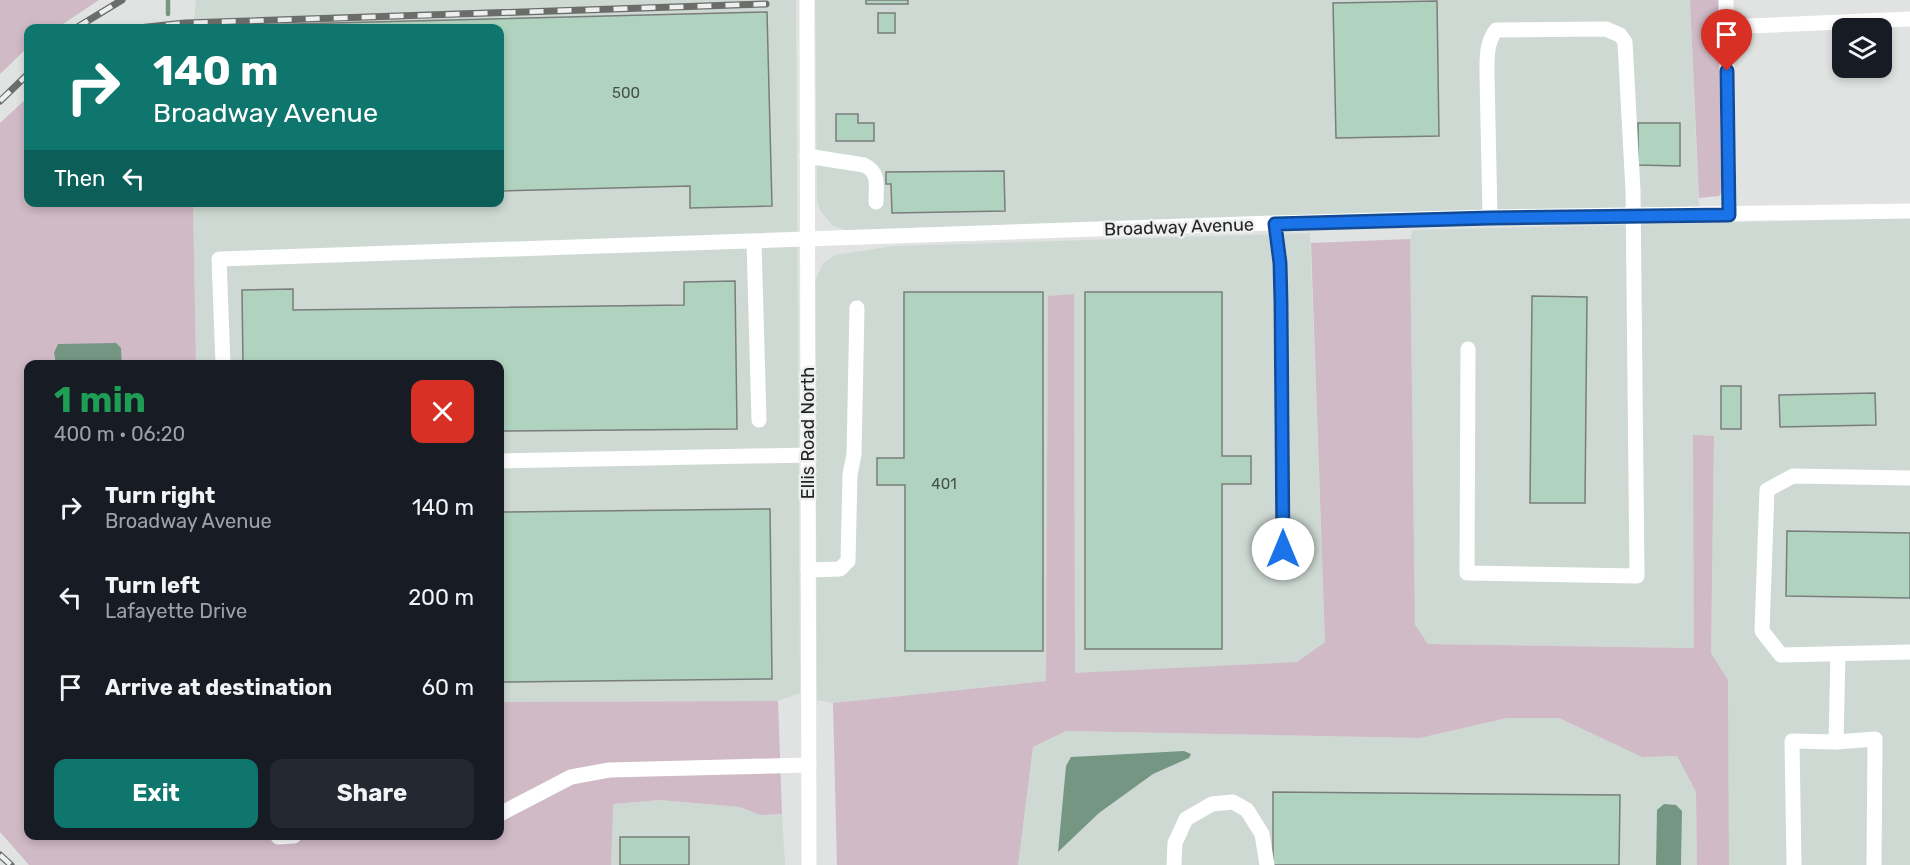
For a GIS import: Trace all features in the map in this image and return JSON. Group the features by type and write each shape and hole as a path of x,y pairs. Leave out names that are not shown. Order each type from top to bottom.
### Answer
{"street":[{"name":"Ellis Road North","path":"807,0 809,865"},
{"path":"1726,0 1729,215"},
{"path":"1726,27 1910,19"},
{"path":"1468,349 1467,573 1637,576 1632,216 1625,42 1620,35 1606,29 1496,30 1491,36 1487,53 1490,218"},
{"path":"807,156 872,168 877,178 876,202"},
{"name":"Broadway Avenue","path":"223,360 219,259 1275,224 1910,210"},
{"path":"1275,224 1280,263 1281,303 1283,549"},
{"path":"754,242 759,420"},
{"path":"808,570 840,569 848,561 850,475 854,454 856,308"},
{"path":"504,461 808,455"},
{"path":"1910,478 1794,477 1767,490 1762,631 1781,656 1910,652"},
{"path":"1836,742 1838,654"},
{"path":"1794,865 1792,741 1875,740 1874,865"},
{"path":"504,812 571,777 609,770 809,765"},
{"path":"1174,865 1175,843 1186,819 1212,804 1233,802 1248,810 1262,834 1267,865"}],"shaded area":[{"path":"0,0 99,0 63,24 24,24 24,51 0,74"},
{"path":"196,0 796,0 800,693 778,701 504,702 504,360 196,360 193,207 504,207 504,24 193,24"},
{"path":"815,0 1690,0 1699,209 1326,215 845,230 832,225 821,212 817,201"},
{"path":"1690,0 1720,0 1724,188 1719,196 1699,198"},
{"path":"24,101 24,207 193,207 196,360 122,360 121,348 54,353 55,360 24,360 24,840 504,840 504,702 778,701 782,814 760,815 740,807 660,800 613,804 611,865 29,865 0,832 0,123"},
{"path":"1910,218 1910,865 1729,865 1728,680 1711,653 1714,436 1693,436 1695,648 1428,644 1415,626 1410,239 1413,230"},
{"path":"1310,233 1325,642 1297,662 1075,674 1074,295 1048,296 1046,681 833,703 817,700 815,281 823,263 835,255 894,246"},
{"path":"1410,239 1415,625 1428,644 1694,648 1693,435 1714,436 1711,653 1728,680 1729,865 1697,865 1696,792 1677,756 1642,757 1559,718 1507,718 1420,738 1066,731 1033,747 1018,865 837,865 833,703 1046,681 1048,296 1074,294 1075,673 1297,662 1325,642 1311,243"},
{"path":"116,343 121,348 122,360 55,360 54,353 58,344"},
{"path":"1507,718 1559,718 1642,757 1677,756 1696,792 1697,865 1681,865 1682,811 1657,810 1656,865 1018,865 1033,747 1066,731 1420,738","holes":["1071,757 1189,758 1153,774 1099,813 1058,852"]},
{"path":"1184,751 1191,754 1189,758 1153,774 1099,813 1058,852 1066,766 1071,757"},
{"path":"660,800 740,807 760,815 782,814 785,865 611,865 612,804"},
{"path":"1664,804 1676,805 1682,811 1681,865 1656,865 1657,810"}],"building":[{"path":"866,0 908,0 908,4 866,4"},
{"path":"1437,1 1439,136 1336,138 1333,3"},
{"path":"767,12 772,206 690,208 690,186 504,191 504,24 296,24"},
{"path":"878,13 895,13 895,33 878,33"},
{"path":"836,114 858,114 858,123 874,123 874,141 836,141"},
{"path":"1638,123 1680,123 1680,166 1638,165"},
{"path":"1004,171 1005,211 892,213 891,184 886,184 886,172"},
{"path":"735,281 737,429 504,431 504,360 243,360 242,290 293,289 293,310 684,305 684,282"},
{"path":"904,292 1043,292 1043,651 905,651 905,485 877,485 877,458 904,458"},
{"path":"1085,292 1222,292 1222,456 1251,456 1251,484 1222,484 1222,649 1085,649"},
{"path":"1532,296 1587,297 1585,503 1530,503"},
{"path":"1721,386 1741,386 1741,429 1721,429"},
{"path":"1875,393 1876,425 1780,427 1779,395"},
{"path":"770,509 772,679 504,682 504,512"},
{"path":"1787,531 1910,533 1910,598 1786,596"},
{"path":"1273,792 1620,795 1619,865 1273,865"},
{"path":"620,837 689,837 689,865 620,865"}],"waterway":[{"path":"168,0 168,14"}],"railway":[{"path":"83,24 122,0"},
{"path":"176,24 766,4"},
{"path":"0,101 24,78"},
{"path":"0,855 11,865"}],"route":[{"path":"1283,549 1281,303 1280,263 1275,224 1729,215 1727,71"}]}
